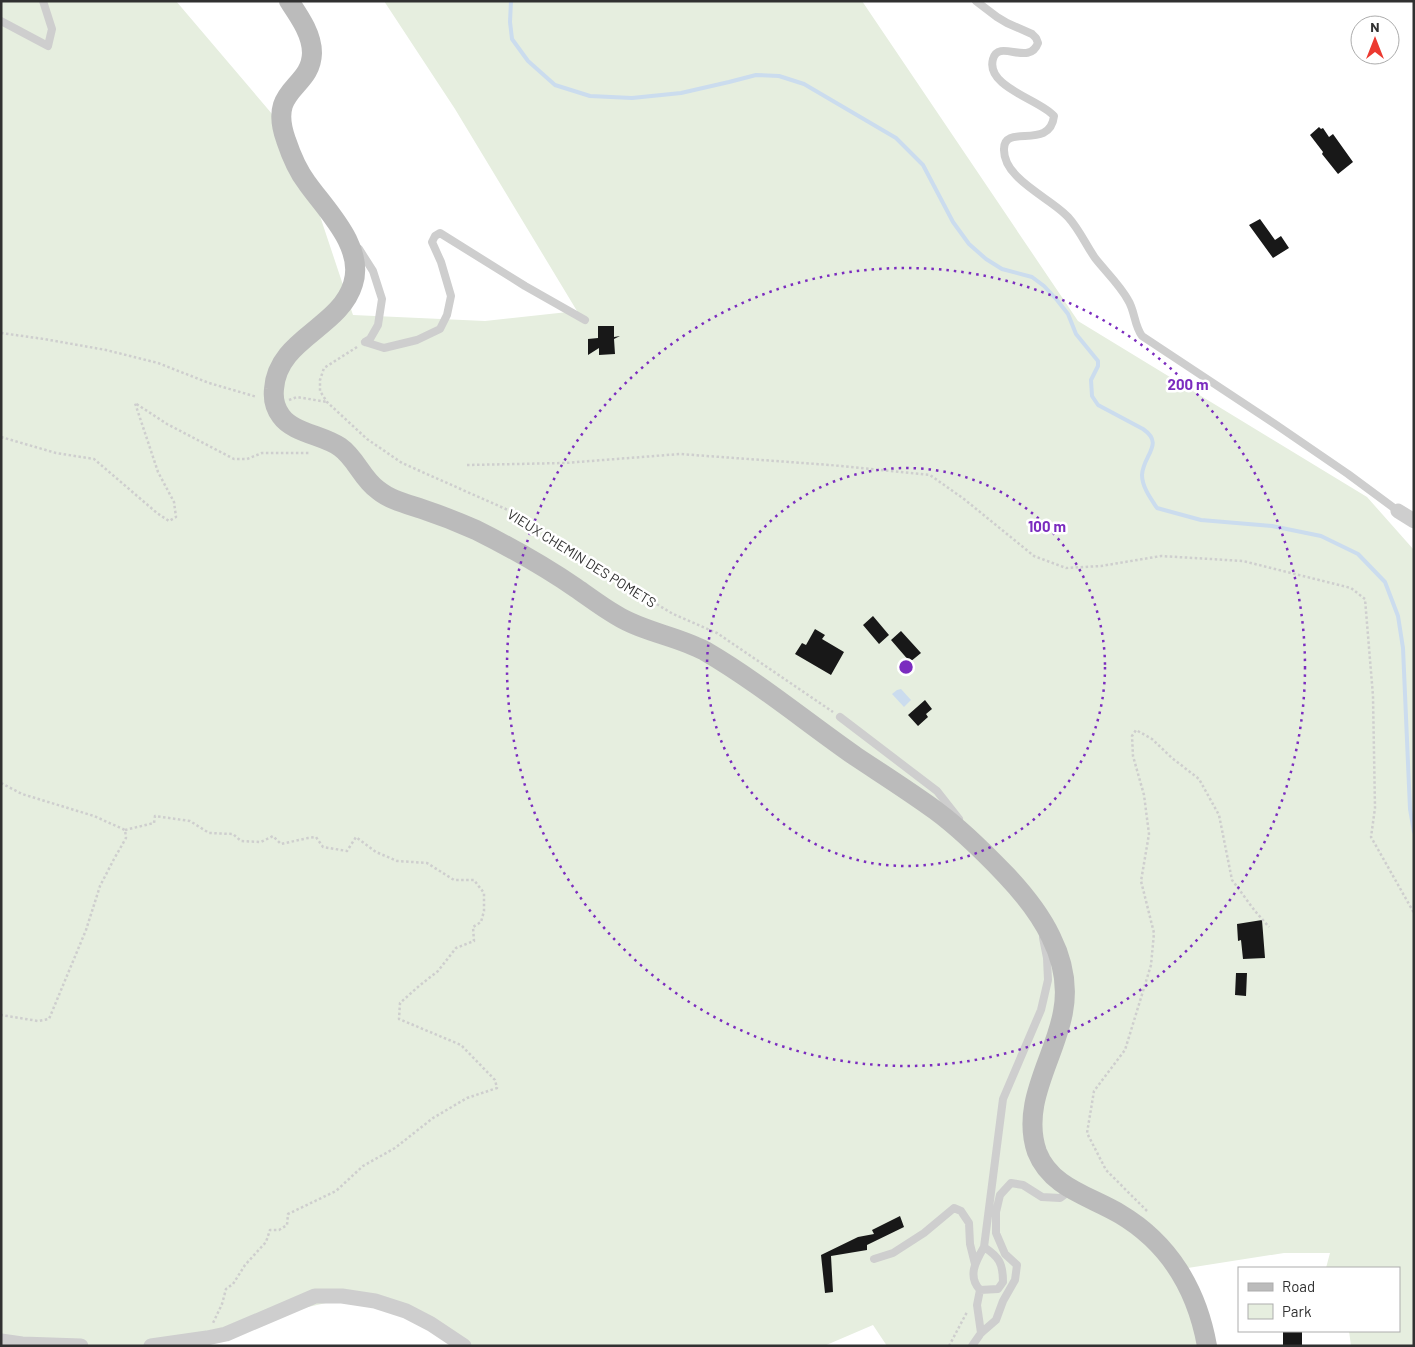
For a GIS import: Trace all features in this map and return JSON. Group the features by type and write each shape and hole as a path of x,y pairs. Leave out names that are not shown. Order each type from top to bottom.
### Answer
{"street":[{"path":"289,1 304,24 312,51 306,72 289,92 284,102 280,117 281,127 292,157 303,177 328,209 342,232 355,258 356,268 353,284 345,300 338,309 284,359 278,369 275,380 275,402 281,417 289,425 328,440 344,450 372,485 386,496 456,521 475,530 527,557 623,619 690,644 736,670 855,756 938,812 990,858 1014,884 1047,928 1061,962 1065,980 1063,1014 1034,1106 1033,1129 1037,1151 1044,1166 1054,1178 1071,1190 1120,1214 1139,1227 1167,1254 1189,1288 1200,1312 1208,1346"},
{"path":"1398,511 1414,521"},
{"path":"151,1346 226,1334 315,1296 342,1296 375,1301 406,1311 431,1324 464,1346"},
{"path":"1,1340 22,1344 81,1346"}],"lane":[{"path":"1,21 48,46 52,29 43,1"},
{"path":"976,1 997,17 1032,34 1036,38 1038,43 1036,48 1026,54 1003,50 998,52 994,56 992,63 993,71 998,78 1018,94 1050,111 1054,116 1051,128 1046,132 1038,135 1010,138 1005,143 1004,150 1008,164 1020,179 1067,216 1095,258 1129,301 1138,330 1142,336 1348,474 1398,511"},
{"path":"328,209 354,241 373,271 382,299 378,324 370,339 366,342"},
{"path":"366,342 384,348 417,340 440,328 447,316 451,296 441,262 432,242 434,236 440,233 525,286 585,320"},
{"path":"840,717 937,791 990,858"},
{"path":"975,1264 984,1247 1003,1100 1041,1010 1048,980 1047,958 1039,916"},
{"path":"972,1346 981,1333 996,1320 1015,1280 1017,1265 1005,1254 996,1233 996,1212 1000,1195 1011,1183 1023,1184 1042,1197 1060,1198 1071,1190"},
{"path":"874,1259 893,1253 924,1233 954,1208 962,1211 969,1223 970,1244 975,1264 974,1278 978,1287 977,1306 981,1333"},
{"path":"978,1287 998,1289 1004,1282 999,1260 984,1247"}],"path":[{"path":"1,333 44,338 106,350 158,363 209,383 275,402 297,396 327,402"},
{"path":"327,402 320,390 320,380 324,368 366,342"},
{"name":"VIEUX CHEMIN DES POMETS","path":"327,402 367,439 402,463 517,514 665,610 717,633 840,717"},
{"path":"1,437 56,453 94,459 169,521 176,518 174,502 158,472 135,403 167,424 234,459 247,459 262,453 311,453 304,446"},
{"path":"467,465 565,463 680,454 830,465 930,475 964,499 1034,556 1066,568 1101,566 1161,556 1243,561 1351,588 1365,598 1373,696 1375,808 1371,837 1414,913"},
{"path":"1148,1212 1106,1170 1087,1133 1094,1091 1125,1050 1150,965 1154,941 1154,933 1141,881 1149,834 1144,795 1133,756 1132,736 1136,730 1152,739 1199,780 1219,815 1232,880 1269,927"},
{"path":"1,783 22,794 94,816 125,830 154,823 155,816 190,821 209,834 232,834 241,841 261,842 273,836 281,844 316,837 323,848 347,850 356,837 376,852 397,861 427,863 454,880 474,880 484,893 484,911 481,922 473,927 474,941 456,948 438,971 400,1003 399,1019 461,1045 495,1080 497,1088 467,1098 433,1118 396,1148 363,1166 336,1191 288,1214 287,1225 279,1230 270,1230 266,1242 226,1290 207,1338"},
{"path":"1,1015 38,1021 49,1019 86,930 100,886 126,838 125,830"},
{"path":"949,1346 978,1287"}],"green space":[{"path":"1,1 176,1 295,141 353,315 485,321 577,311 455,109 384,1 862,1 1078,321 1367,497 1414,550 1414,1346 1351,1346 1349,1332 1400,1332 1400,1267 1326,1267 1330,1253 1284,1253 1175,1270 1203,1346 887,1346 873,1325 824,1346 452,1346 403,1312 335,1301 299,1309 184,1346 30,1346 1,1342"}],"water":[{"path":"901,689 911,700 904,707 892,694"}],"building":[{"path":"1319,127 1323,128 1329,137 1333,134 1353,162 1338,174 1310,135"},
{"path":"1260,219 1275,240 1281,236 1289,248 1273,258 1249,225"},
{"path":"598,326 614,326 614,337 620,336 614,339 615,354 599,355 599,348 588,355 588,339 598,338"},
{"path":"873,616 889,635 879,644 863,625"},
{"path":"815,629 825,635 822,639 844,652 831,675 795,654 802,643 806,645"},
{"path":"901,631 921,653 910,662 891,640"},
{"path":"925,700 932,709 926,714 928,717 918,726 908,715"},
{"path":"1262,920 1265,958 1243,959 1241,940 1238,941 1237,924"},
{"path":"1236,973 1247,973 1246,996 1235,995"},
{"path":"900,1216 904,1227 867,1245 867,1250 831,1256 833,1292 825,1293 821,1255 858,1237 874,1234 872,1230"},
{"path":"1283,1332 1302,1332 1302,1346 1283,1346"}],"waterway":[{"path":"511,1 510,22 512,39 528,61 555,85 590,96 632,98 681,93 756,75 779,76 804,84 896,138 923,165 953,222 969,244 986,259 1002,269 1032,277 1044,286 1068,314 1076,334 1098,361 1098,366 1091,380 1092,396 1098,405 1143,429 1152,440 1153,445 1143,468 1142,479 1157,508 1201,520 1272,526 1321,536 1358,554 1385,582 1398,616 1403,648 1410,809 1414,832"}]}
